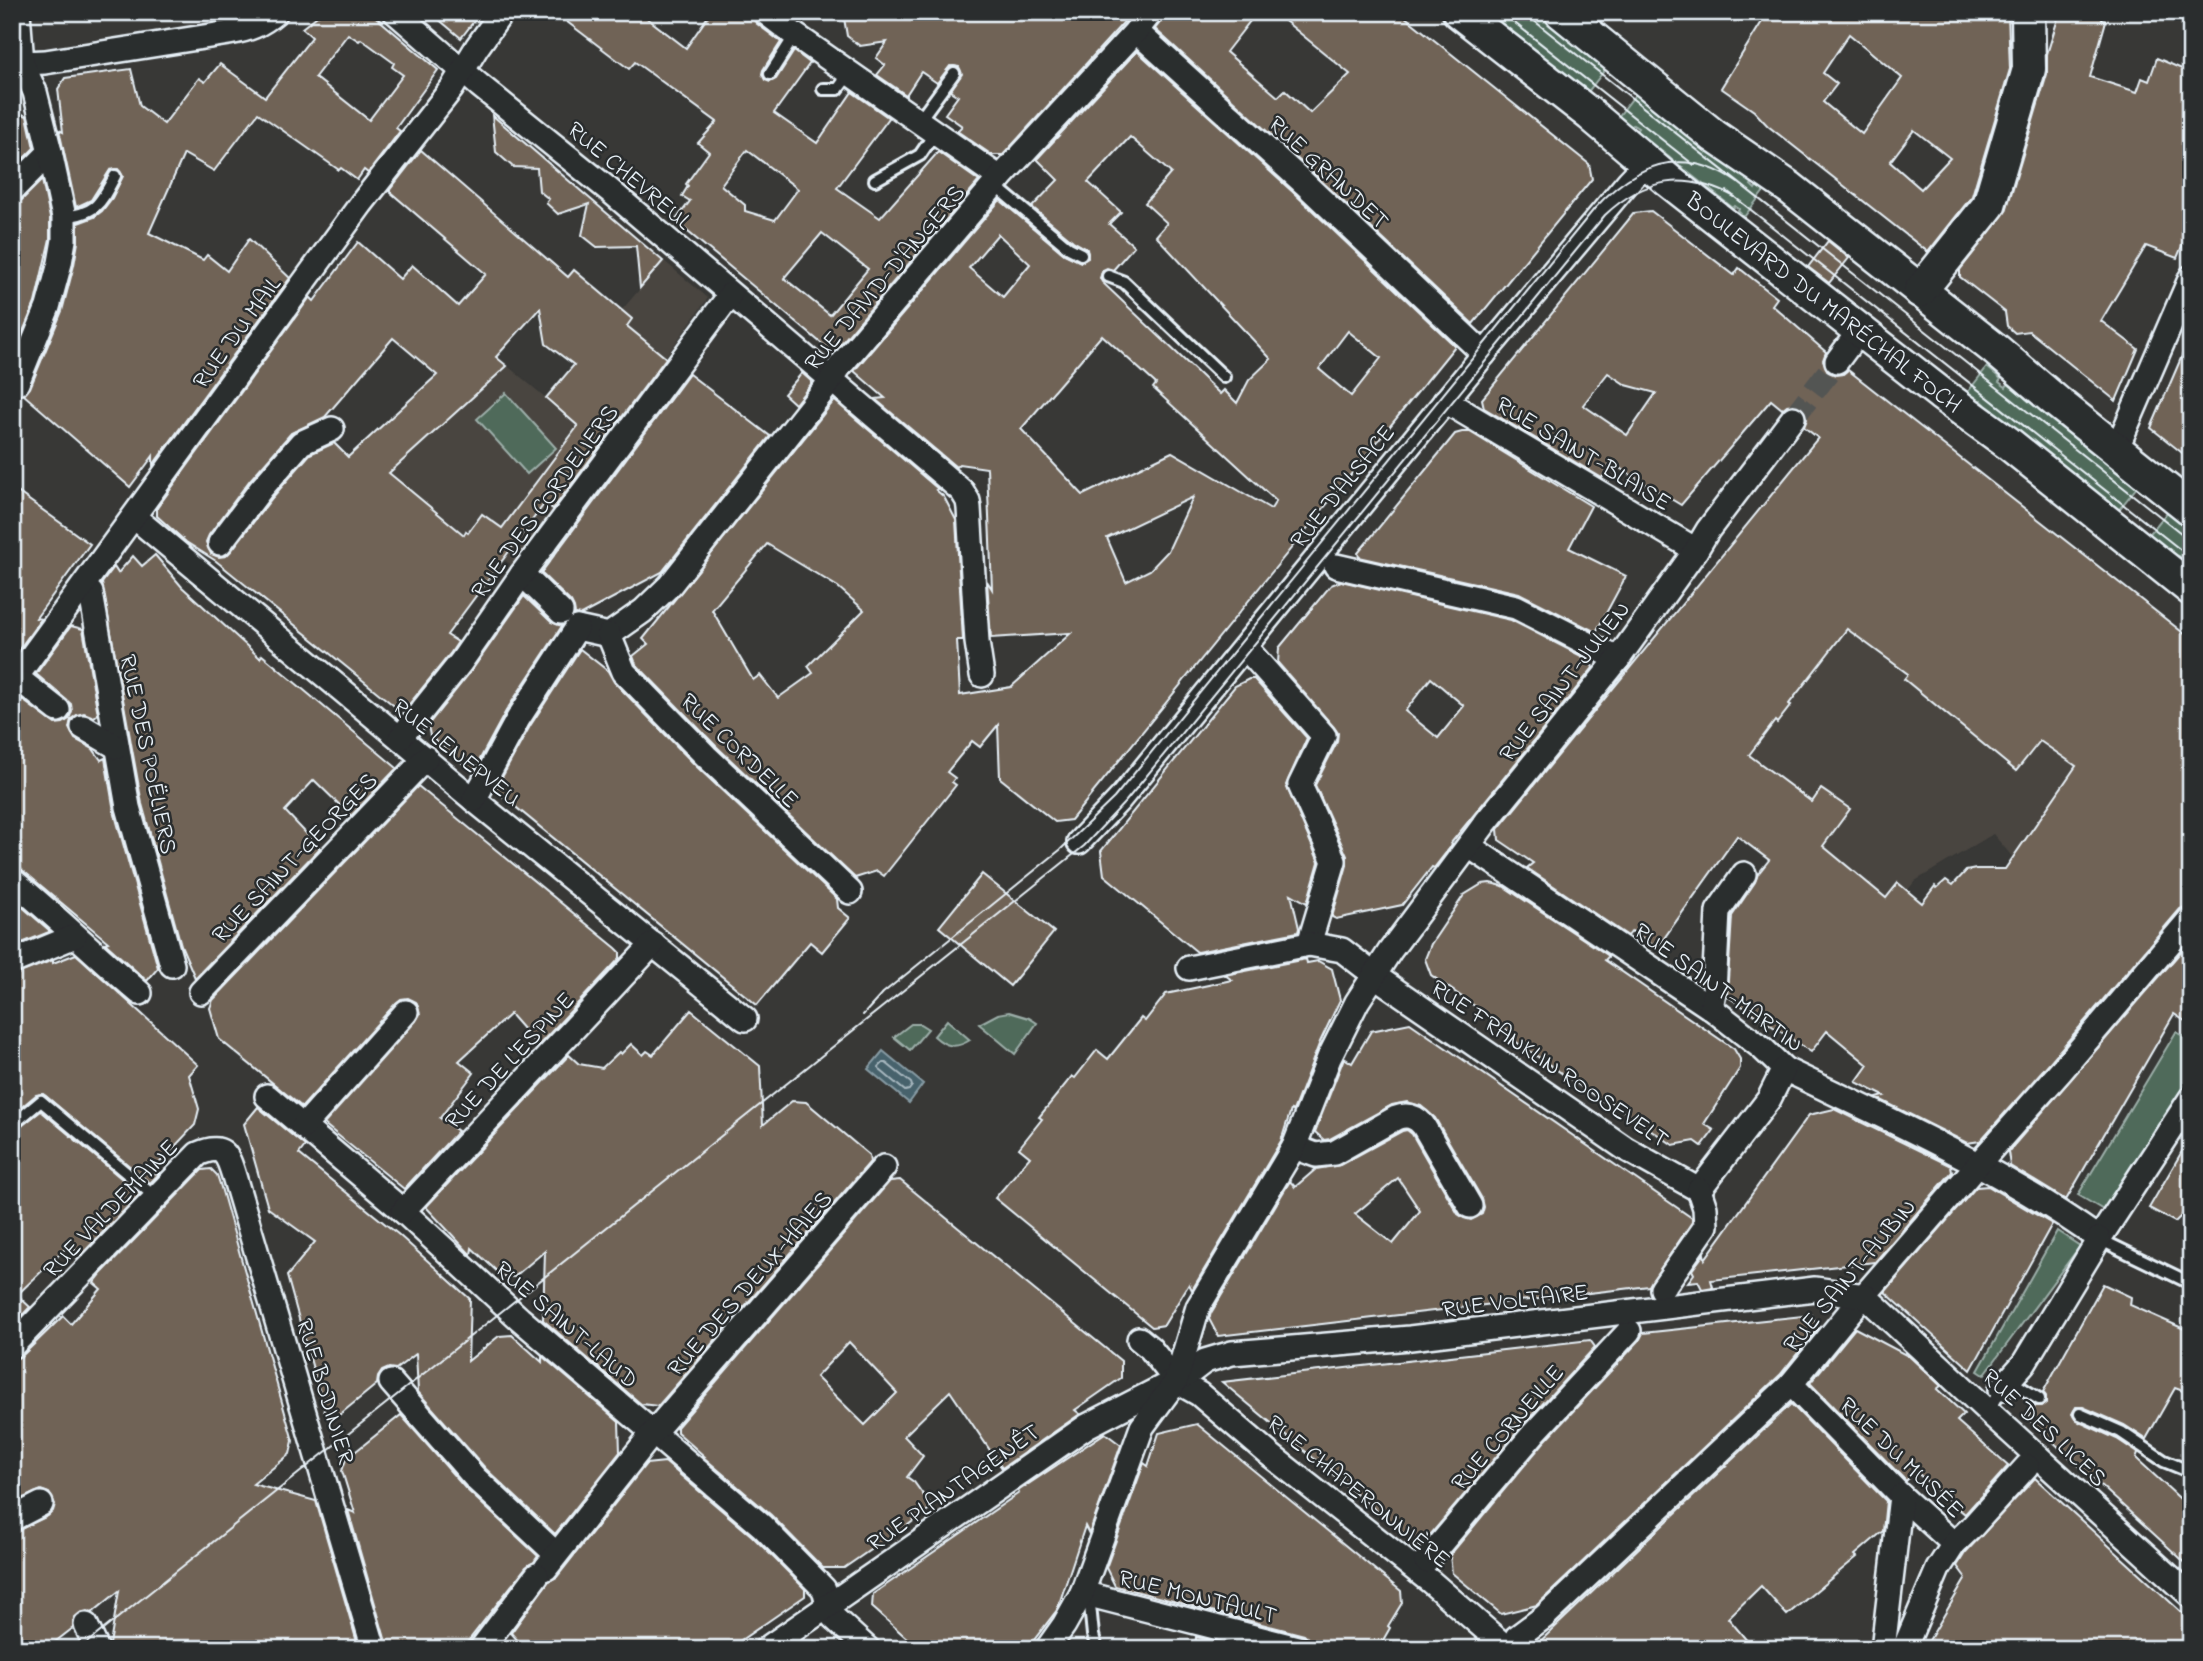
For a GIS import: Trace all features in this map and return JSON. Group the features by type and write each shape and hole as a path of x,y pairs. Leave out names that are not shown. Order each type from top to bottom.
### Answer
{"main road":[{"name":"BOULEVARD DU MARÉCHAL FOCH","path":"1459,12 1591,115 1646,163 1941,394 2008,443 2191,589"},
{"path":"1561,12 1714,135 1782,182 1920,290 2191,509"},
{"path":"1920,290 1989,205 2029,69 2028,12"}],"street":[{"path":"17,383 48,307 64,240 64,217 35,92 17,67 18,12"},
{"path":"17,67 250,29 276,12"},
{"name":"RUE CHEVREUL","path":"395,12 609,190 956,486 966,498 969,508 977,642 982,675"},
{"name":"RUE DU MAIL","path":"18,684 361,204 452,88 502,12"},
{"path":"765,12 927,127 997,182"},
{"name":"RUE DAVID-D'ANGERS","path":"610,635 643,611 670,585 849,355 997,182 1151,12"},
{"name":"RUE GRANDET","path":"1136,31 1484,354"},
{"path":"12,190 50,152"},
{"name":"RUE D'ALSACE","path":"1079,842 1120,799 1445,401 1646,163"},
{"path":"2116,450 2191,277"},
{"name":"RUE DES CORDELIERS","path":"400,738 461,662 522,574 730,295"},
{"path":"1838,361 1860,330"},
{"name":"RUE SAINT-BLAISE","path":"1445,401 1696,550"},
{"name":"RUE SAINT-JULIEN","path":"1176,1381 1200,1303 1294,1147 1329,1058 1369,972 1390,951 1486,822 1618,659 1708,530 1793,418"},
{"path":"210,557 261,489 302,443 332,429"},
{"name":"RUE LENEPVEU","path":"139,521 210,557 400,738 745,1018"},
{"path":"1336,566 1516,607 1618,659"},
{"path":"522,574 570,622 610,635"},
{"name":"RUE DES POËLIERS","path":"91,593 128,807 172,965"},
{"path":"474,800 570,622"},
{"name":"RUE CORDELLE","path":"610,635 624,672 706,756 850,892"},
{"path":"1189,968 1309,944 1334,861 1300,785 1324,736 1245,647"},
{"path":"18,684 58,710"},
{"path":"83,727 117,747"},
{"name":"RUE SAINT-GEORGES","path":"201,992 426,758"},
{"name":"RUE SAINT-MARTIN","path":"1469,846 1711,1008 1784,1069 1979,1163 2060,1211 2099,1238"},
{"path":"1711,1008 1718,911 1744,874"},
{"path":"12,880 140,993"},
{"name":"RUE SAINT-AUBIN","path":"1511,1644 1544,1617 1791,1384 2191,918"},
{"path":"12,962 75,936"},
{"name":"RUE DE L'ESPINE","path":"403,1211 653,944"},
{"name":"RUE FRANKLIN ROOSEVELT","path":"1309,944 1342,950 1369,972 1626,1149 1699,1190"},
{"path":"303,1127 406,1012"},
{"path":"1662,1289 1706,1226 1699,1190 1769,1099 1784,1069"},
{"name":"RUE SAINT-LAUD","path":"267,1097 403,1211 520,1319 762,1526 824,1589 833,1617 868,1649"},
{"path":"2001,1389 2024,1363 2099,1238 2191,1098"},
{"path":"1294,1147 1316,1154 1334,1153 1396,1118 1410,1116 1423,1125 1470,1206"},
{"name":"RUE VALDEMAINE","path":"12,1346 198,1154 209,1149 222,1151"},
{"name":"RUE BODINIER","path":"222,1151 234,1176 374,1649"},
{"name":"RUE DES DEUX-HAIES","path":"481,1649 652,1434 884,1167"},
{"name":"RUE VOLTAIRE","path":"1176,1381 1205,1362 1232,1353 1410,1338 1815,1289 1866,1296"},
{"name":"RUE DES LICES","path":"1866,1296 2191,1596"},
{"name":"RUE CORNEILLE","path":"1426,1561 1534,1433 1629,1331"},
{"name":"RUE CHAPERONNIÈRE","path":"1139,1339 1150,1348 1176,1381 1199,1394 1269,1454 1511,1644"},
{"path":"1047,1649 1085,1594 1142,1427 1176,1381"},
{"name":"RUE PLANTAGENÊT","path":"766,1649 1087,1426 1176,1381"},
{"path":"391,1382 477,1479 546,1565"},
{"name":"RUE DU MUSÉE","path":"1791,1384 1901,1496 1954,1544 1938,1569 1904,1649"},
{"path":"1954,1544 2027,1466"},
{"path":"1883,1649 1901,1496"},
{"path":"12,1519 41,1504"},
{"name":"RUE MONTAULT","path":"1085,1594 1301,1649"},
{"path":"86,1625 97,1649"}],"lane":[{"path":"770,74 795,35"},
{"path":"823,89 838,89 850,73"},
{"path":"875,180 920,155 927,127 954,74"},
{"path":"64,217 92,211 115,176"},
{"path":"997,182 1069,248 1081,254"},
{"path":"1108,276 1124,282 1224,377"},
{"path":"12,1125 41,1101 155,1197"},
{"path":"2099,1238 2190,1283"},
{"path":"1988,1411 2005,1385 2013,1384 2039,1399"},
{"path":"2080,1414 2121,1432 2164,1461 2191,1472"},
{"path":"1085,1594 1097,1649"}],"shaded area":[{"path":"664,261 708,298 608,436 597,428 585,444 596,453 513,566 467,532 463,535 354,452 470,345 487,349 546,398"},
{"path":"2036,516 2048,526 1958,625 2113,748 2016,861 1993,834 1915,881 1864,944 1787,953 1730,911 1769,860 1737,836 1725,853 1736,676 2013,542"}],"green space":[{"path":"1485,12 1538,12 1607,67 1587,93"},
{"path":"1638,91 1663,111 1661,114 1665,118 1668,115 1753,182 1751,185 1755,189 1757,186 1764,191 1744,217 1739,209 1735,206 1733,208 1636,131 1638,128 1633,125 1631,127 1618,117"},
{"path":"1987,367 2001,379 1999,382 2006,387 2008,384 2137,487 2117,512 1984,406 1981,400 1978,402 1967,393"},
{"path":"506,393 556,448 527,474 477,419"},
{"path":"2168,511 2191,529 2191,571 2181,564 2184,560 2179,556 2176,559 2147,537"},
{"path":"1009,1012 1037,1023 1015,1054 979,1024 998,1014"},
{"path":"947,1020 970,1040 951,1046 934,1036"},
{"path":"911,1024 920,1024 928,1029 910,1050 894,1037"},
{"path":"2176,1032 2191,1040 2191,1092 2105,1211 2078,1195"},
{"path":"2057,1231 2080,1246 1984,1375 1978,1371"}],"water":[{"path":"883,1051 923,1084 909,1103 868,1069"}],"building":[{"path":"370,12 438,70 396,128 400,131 368,173 364,170 357,180 258,113 214,171 184,154 149,233 203,260 207,255 227,271 249,239 290,278 153,465 153,456 130,487 24,395 30,388 62,311 74,265 78,223 102,211 123,176 118,169 110,170 91,200 76,207 59,130 63,132 58,89 65,78 131,69 140,106 164,124 199,78 205,82 220,64 265,97 312,37 302,28 321,13","holes":["348,34 359,41 361,39 394,63 392,67 403,75 369,120 315,77"]},
{"path":"430,12 481,12 461,38"},
{"path":"554,12 639,12 686,48 711,12 749,12 756,23 781,42 763,70 765,80 770,82 776,79 794,51 810,63 774,113 817,143 852,92 889,118 837,188 880,218 938,152 979,181 833,353 675,221 690,201 682,196 688,186 686,184 709,152 698,143 717,122 635,62 629,69","holes":["747,150 798,189 775,220 745,211 745,205 721,185","822,233 868,269 830,315 784,278"]},
{"path":"843,12 1133,12 1003,155 992,155 957,131 962,126 945,114 958,96 950,91 962,74 959,67 950,66 937,83 921,72 906,95 877,75 885,65 876,58 887,42 860,46 847,36"},
{"path":"1165,12 1257,12 1226,52 1278,97 1285,90 1310,113 1350,74 1274,12 1399,12 1589,164 1592,179 1473,324 1155,29"},
{"path":"1768,12 2008,12 2010,69 1972,196 1928,252 1768,126 1754,111 1721,88","holes":["1849,34 1902,78 1862,134 1823,102 1837,84 1823,73","1914,130 1950,158 1921,189 1890,162"]},
{"path":"2060,12 2104,12 2102,20 2106,21 2090,77 2137,92 2142,78 2149,81 2157,58 2191,73 2191,225 2177,258 2146,246 2101,321 2138,349 2116,401 2029,331 2015,333 2007,326 2005,312 1960,277 1960,270 2006,211 2047,74 2047,54"},
{"path":"1137,51 1295,194 1455,346 1071,820 1055,822 1000,778 998,725 980,747 972,741 947,772 955,778 952,782 956,785 884,876 877,871 855,878 716,746 636,664 633,656 648,644 643,639 835,401 938,489 936,490 944,497 956,520 963,640 957,640 960,695 1011,687 1071,633 991,638 987,581 992,589 987,468 959,464 956,467 875,399 885,398 854,371 1000,200 1064,254 1081,262 1088,258 1087,249 1073,241 1032,207 1058,180 1037,159","holes":["1130,137 1171,173 1145,203 1167,223 1156,236 1271,359 1249,380 1237,403 1224,390 1220,394 1102,282 1100,278 1103,270 1113,270 1134,246 1109,224 1121,212 1088,182","998,234 1030,264 1003,297 969,268","1348,331 1381,358 1351,396 1319,369","1102,335 1156,384 1153,388 1276,501 1271,509 1172,452 1083,495 1021,429","1193,497 1168,551 1150,570 1126,582 1107,538","767,544 838,587 864,610 808,666 813,673 778,698 760,675 753,680 712,610"]},
{"path":"12,110 27,116 34,148 12,170"},
{"path":"492,115 663,261 640,288 636,246 597,247 582,235 589,204 558,214 546,203 549,199 539,191 537,168 513,167 496,152"},
{"path":"421,150 568,277 574,270 632,319 627,326 666,358 553,509 545,503 447,635 458,642 450,654 407,707 398,709 216,561 186,542 157,516 157,508 310,297 314,301 358,242 400,279 412,265 458,306 486,274 389,191","holes":["540,308 546,344 574,365 546,398 578,426 502,528 482,514 464,535 389,473 507,366 496,357","393,338 437,375 348,457 334,443 310,454 231,551 226,556 211,554 206,542 209,535 250,480 291,433 325,417"]},
{"path":"42,180 50,218 50,239 35,303 12,358 12,204 22,200"},
{"path":"1651,211 1734,275 1739,268 1777,298 1772,305 1826,352 1823,360 1828,372 1836,375 1848,370 2191,639 2191,904 2180,909 1980,1141 1967,1143 1877,1098 1884,1096 1856,1082 1868,1065 1827,1031 1811,1052 1727,996 1732,916 1769,860 1737,836 1657,948 1632,931 1628,936 1527,868 1533,863 1499,840 1498,829 1818,438 1804,427 1807,419 1802,407 1794,404 1782,409 1771,400 1681,505 1611,463 1602,478 1484,408 1482,399 1634,213","holes":["1608,373 1626,385 1656,393 1627,435 1583,405","1847,629 1908,674 1904,679 2016,771 2040,741 2076,766 2005,869 1966,871 1953,885 1946,880 1937,888 1935,886 1922,903 1898,883 1886,898 1823,846 1850,809 1821,789 1812,802 1749,755 1775,721 1777,723"]},
{"path":"1828,241 1849,258 1829,283 1808,267"},
{"path":"2191,335 2191,460 2151,428"},
{"path":"802,373 811,384 795,404 784,394"},
{"path":"689,374 770,436 662,572 581,615 575,614 571,602 541,573"},
{"path":"1470,432 1591,506 1569,548 1626,576 1596,632 1519,593 1359,557 1358,553 1455,434"},
{"path":"12,488 90,544 36,618 41,619 12,659"},
{"path":"155,555 182,587 260,658 262,655 397,768 351,816 314,780 285,811 320,848 195,978 181,945 142,804 102,583 114,567 118,573 133,556 142,566"},
{"path":"1341,581 1511,620 1591,661 1593,668 1402,905 1336,919 1332,917 1347,865 1347,856 1315,785 1337,742 1338,733 1278,663 1279,648 1331,585","holes":["1431,678 1464,706 1438,738 1405,711"]},
{"path":"524,596 551,622 562,626 506,711 473,772 430,736 428,725 472,670"},
{"path":"71,626 83,629 98,714 94,717 84,713 77,715 71,719 69,728 75,739 93,749 101,760 105,758 114,811 158,968 147,981 105,943 108,942 21,869 12,866 12,697 17,696 55,724 69,719 71,704 36,674"},
{"path":"580,649 608,671 614,682 696,766 837,899 838,908 850,918 822,952 810,942 757,1005 495,790 530,726"},
{"path":"1254,679 1307,738 1286,785 1319,862 1307,903 1291,894 1298,932 1197,952 1104,875 1101,851 1235,686"},
{"path":"418,786 616,948 620,952 620,958 538,1046 510,1014 459,1061 474,1073 440,1118 458,1131 404,1189 324,1124 416,1021 420,1014 416,1002 408,998 396,1003 302,1107 219,1039 210,1008 213,1000"},
{"path":"982,874 1054,932 1010,986 939,927"},
{"path":"1482,884 1503,886 1609,956 1605,960 1734,1049 1740,1059 1740,1068 1704,1124 1714,1130 1702,1146 1695,1141 1673,1145 1609,1101 1602,1101 1509,1037 1509,1032 1500,1024 1431,975 1425,959 1431,944 1464,895"},
{"path":"12,898 49,930 49,932 12,947"},
{"path":"2191,940 2191,1025 2174,1014 2066,1200 2010,1166 2008,1152"},
{"path":"76,954 198,1065 189,1075 199,1109 195,1125 149,1174 160,1173 150,1183 43,1094 36,1095 12,1115 12,976"},
{"path":"1306,959 1307,963 1318,961 1332,969 1340,1000 1293,1111 1291,1110 1281,1141 1192,1290 1189,1284 1164,1325 1152,1327 995,1198 1030,1157 1019,1148 1042,1119 1039,1117 1072,1076 1075,1078 1097,1050 1108,1059 1141,1018 1145,1021 1166,994 1232,980 1225,975"},
{"path":"691,1010 760,1066 763,1125 792,1101 806,1102 869,1155 870,1162 658,1406 641,1404 543,1320 545,1251 514,1277 502,1276 472,1248 471,1255 426,1207 569,1055 579,1064 602,1068 631,1044 643,1055 647,1051 653,1055"},
{"path":"1410,1023 1692,1218 1692,1222 1649,1286 1218,1336 1209,1319 1211,1313 1290,1181 1295,1187 1316,1169 1340,1165 1407,1130 1412,1134 1458,1214 1471,1220 1482,1214 1482,1199 1435,1118 1421,1106 1407,1102 1392,1105 1330,1139 1324,1140 1315,1132 1344,1058 1352,1063 1371,1031","holes":["1398,1178 1420,1211 1393,1244 1355,1214"]},
{"path":"258,1107 305,1146 299,1154 399,1235 470,1299 468,1361 499,1336 512,1335 542,1362 542,1356 619,1422 620,1452 555,1534 486,1469 418,1392 416,1354 396,1369 382,1371 377,1384 338,1416 325,1412 287,1276 315,1242 268,1208 244,1124"},
{"path":"1834,1109 1951,1166 1952,1172 1875,1262 1711,1280 1713,1287 1702,1289 1698,1281 1688,1282 1694,1274 1692,1270 1704,1254 1705,1259 1809,1115"},
{"path":"41,1111 140,1194 81,1255 69,1245 17,1295 30,1307 12,1326 12,1133"},
{"path":"2191,1136 2191,1218 2182,1215 2175,1222 2149,1208"},
{"path":"211,1169 220,1184 293,1441 290,1454 253,1484 316,1501 359,1649 111,1649 119,1591 92,1613 80,1613 74,1618 73,1628 46,1649 12,1649 12,1533 48,1516 55,1504 49,1493 41,1490 12,1503 12,1360 22,1356 63,1316 71,1324 101,1289 94,1283 102,1273 202,1170"},
{"path":"900,1180 1121,1361 1121,1378 1075,1410 1080,1414 1002,1468 950,1391 904,1436 923,1456 907,1477 914,1482 932,1507 876,1549 876,1546 844,1568 823,1568 771,1515 677,1432 677,1427 890,1181","holes":["849,1342 897,1393 865,1425 816,1377"]},
{"path":"1988,1186 2052,1224 1971,1370 1885,1292 1976,1187"},
{"path":"2103,1284 2131,1297 2130,1305 2191,1332 2191,1394 2175,1388 2146,1439 2124,1425 2083,1407 2076,1407 2072,1414 2077,1421 2117,1439 2138,1453 2136,1458 2191,1509 2191,1568 2028,1419 2035,1406 2046,1403 2043,1392"},
{"path":"1812,1315 1818,1328 1781,1374 1537,1605 1501,1614 1452,1573 1450,1555 1544,1442 1639,1341 1643,1333"},
{"path":"1855,1328 1910,1357 1941,1386 1937,1389 1964,1414 1957,1421 2008,1466 1965,1514 1915,1471 1906,1481 1810,1383"},
{"path":"1590,1340 1595,1347 1524,1424 1420,1547 1222,1382"},
{"path":"1791,1404 1886,1501 1883,1531 1855,1555 1857,1557 1787,1615 1761,1586 1728,1618 1754,1649 1532,1649"},
{"path":"401,1415 465,1488 538,1556 526,1567 462,1649 388,1649 348,1510 355,1513 342,1471 346,1459"},
{"path":"1197,1424 1401,1591 1402,1603 1378,1649 1346,1649 1314,1640 1313,1643 1304,1635 1115,1586 1106,1568 1144,1463 1148,1466 1159,1433"},
{"path":"1105,1433 1121,1445 1089,1534 1085,1526 1057,1610 1027,1649 919,1649 872,1607 873,1594"},
{"path":"665,1462 752,1536 805,1589 805,1596 728,1649 525,1649 511,1633 549,1581 557,1577 646,1464"},
{"path":"2035,1478 2191,1621 2191,1649 1924,1649 1966,1578 1957,1566 1965,1553"},
{"path":"1196,1637 1244,1649 1195,1649"}],"tunnel":[{"path":"1793,418 1837,361"}],"tram line":[{"path":"1501,12 1694,165"},
{"path":"1523,12 2191,541"},
{"path":"863,1015 883,993 1060,850 1114,798 1595,208 1611,192 1644,170 1680,162 1718,171 1738,183"},
{"path":"79,1649 1084,846 1126,801 1605,215 1635,193 1667,182 1700,184 1735,197"},
{"path":"1727,191 2191,558"}]}
